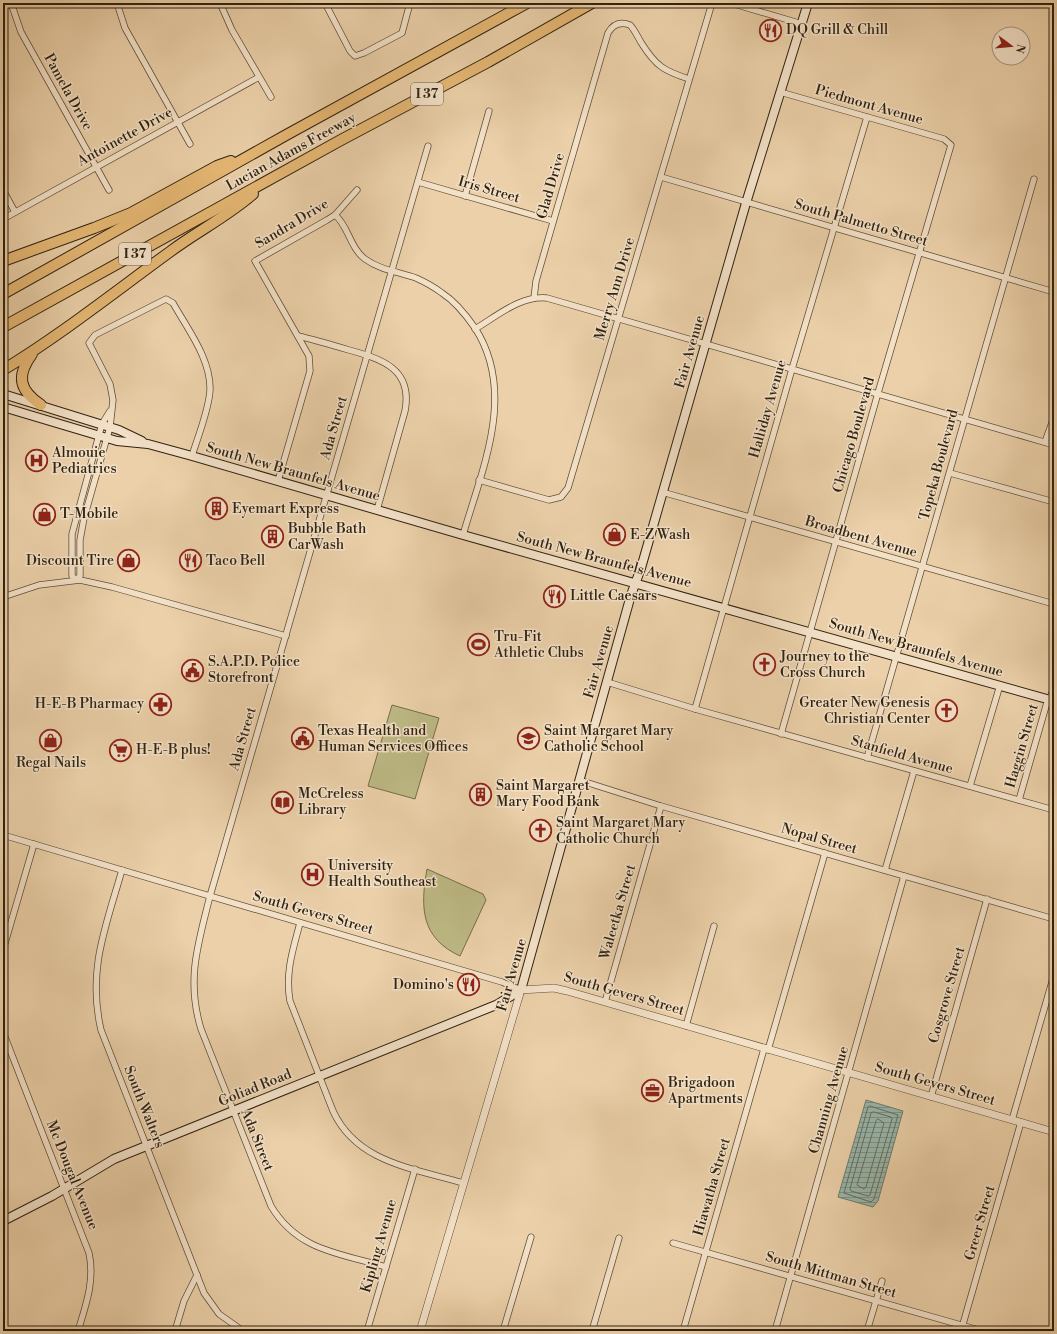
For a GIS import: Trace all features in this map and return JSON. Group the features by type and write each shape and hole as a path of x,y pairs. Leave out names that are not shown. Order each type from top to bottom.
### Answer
{"highway":[{"path":"508,13 522,3"},
{"name":"Lucian Adams Freeway","path":"3,294 527,3"},
{"name":"Lucian Adams Freeway","path":"3,326 590,5 598,3"},
{"path":"3,261 131,213 217,166 266,147"},
{"path":"3,370 35,351 173,250 240,206 267,181"},
{"path":"35,351 24,366 22,375 24,389 30,397 41,405"}],"main road":[{"name":"Fair Avenue","path":"521,990 606,682 746,202 808,3"},
{"name":"South New Braunfels Avenue","path":"3,394 102,424 148,444 462,535 724,607 1051,700"},
{"name":"South New Braunfels Avenue","path":"3,407 117,441 148,444"},
{"name":"Goliad Road","path":"3,1221 36,1205 101,1165 146,1145 496,1005 521,990"}],"street":[{"name":"Pamela Drive","path":"11,3 21,32 109,190"},
{"path":"116,3 125,28 190,144"},
{"path":"220,3 232,30 270,97"},
{"path":"325,3 350,51 355,56 364,53 402,33 410,3"},
{"name":"Merry Ann Drive","path":"479,480 549,500 555,500 565,493 568,488 712,3"},
{"path":"731,3 802,24"},
{"name":"Glad Drive","path":"534,298 536,281 553,221 611,27 619,23 628,24 633,28 649,56 658,66 669,72 689,79"},
{"name":"Antoinette Drive","path":"3,219 259,77"},
{"name":"Piedmont Avenue","path":"780,92 944,139 949,143"},
{"path":"465,196 489,111"},
{"name":"Halliday Avenue","path":"695,709 792,369 867,117"},
{"name":"Chicago Boulevard","path":"781,734 878,393 950,150 949,143"},
{"name":"Ada Street","path":"386,1267 312,1245 298,1237 286,1227 271,1206 201,1029 194,1002 194,963 210,896 428,146"},
{"name":"South Palmetto Street","path":"661,177 1054,292"},
{"name":"Topeka Boulevard","path":"867,758 1034,179"},
{"name":"Iris Street","path":"418,182 553,221"},
{"path":"3,190 15,212"},
{"name":"Sandra Drive","path":"298,336 255,261 335,215 357,190"},
{"path":"335,215 362,256 374,265 416,279 442,293 461,310 475,329 486,350 491,364 496,393 494,422 479,480 462,535"},
{"path":"475,329 516,304 534,298 548,298 618,320 878,393 1054,445"},
{"path":"76,580 72,576 72,534 103,436 110,427 110,411 113,400 110,384 89,344 95,335 166,300 170,300 173,303 204,358 209,375 210,392 192,456"},
{"path":"298,336 368,355 384,361 392,367 403,382 407,396 405,411 377,510"},
{"path":"278,481 310,371 309,356 298,336"},
{"path":"76,580 80,576 80,540 103,436 102,424 110,411"},
{"path":"1045,442 1054,417"},
{"path":"950,473 1054,502"},
{"name":"Broadbent Avenue","path":"662,492 1054,604"},
{"path":"3,597 39,585 76,580 112,587 286,636"},
{"name":"Stanfield Avenue","path":"606,682 781,734 1054,810"},
{"path":"970,786 1000,685"},
{"name":"Haggin Street","path":"1019,800 1051,700 1054,686"},
{"path":"885,870 914,771"},
{"name":"Nopal Street","path":"579,780 661,806 1054,919"},
{"name":"Waleetka Street","path":"605,1002 661,806"},
{"name":"South Gevers Street","path":"3,835 502,982 521,990 554,988 1054,1132"},
{"path":"3,950 34,844"},
{"name":"Hiawatha Street","path":"683,1331 825,853"},
{"name":"South Walters","path":"122,870 100,950 95,982 95,998 102,1035 186,1244 204,1293 213,1307 226,1320 243,1331"},
{"name":"Channing Avenue","path":"775,1331 904,876"},
{"name":"Cosgrove Street","path":"931,1097 987,899"},
{"path":"300,923 290,962 288,992 293,1010 336,1119 352,1140 374,1156 463,1183"},
{"path":"686,1026 714,926"},
{"path":"1012,1120 1054,975"},
{"name":"Fair Avenue","path":"420,1331 521,990"},
{"name":"Mc Dougal Avenue","path":"3,1032 87,1246 92,1267 90,1288 78,1331"},
{"name":"Greer Street","path":"962,1328 1021,1122"},
{"name":"Kipling Avenue","path":"367,1331 414,1169"},
{"path":"503,1331 531,1237"},
{"path":"592,1331 620,1238"},
{"name":"South Mittman Street","path":"673,1243 791,1276 962,1328 982,1331"},
{"path":"175,1331 184,1301 197,1275"},
{"path":"867,1331 882,1281"}],"shaded area":[{"path":"392,705 439,718 415,799 368,786"},
{"path":"427,869 483,894 486,900 460,956 447,949 437,940 426,920 424,897"}],"water":[{"path":"866,1100 903,1111 878,1201 873,1207 838,1197"}],"place":[{"name":"DQ Grill & Chill","path":"771,30"},
{"name":"Almouie Pediatrics","path":"37,461"},
{"name":"Eyemart Express","path":"216,509"},
{"name":"T-Mobile","path":"44,514"},
{"name":"E-Z Wash","path":"614,535"},
{"name":"Bubble Bath CarWash","path":"273,537"},
{"name":"Discount Tire","path":"129,561"},
{"name":"Taco Bell","path":"191,561"},
{"name":"Little Caesars","path":"555,596"},
{"name":"Tru-Fit Athletic Clubs","path":"479,645"},
{"name":"Journey to the Cross Church","path":"765,665"},
{"name":"S.A.P.D. Police Storefront","path":"192,670"},
{"name":"H-E-B Pharmacy","path":"160,704"},
{"name":"Greater New Genesis Christian Center","path":"946,711"},
{"name":"Texas Health and Human Services Offices","path":"303,739"},
{"name":"Saint Margaret Mary Catholic School","path":"528,739"},
{"name":"Regal Nails","path":"51,741"},
{"name":"H-E-B plus!","path":"121,750"},
{"name":"Saint Margaret Mary Food Bank","path":"480,794"},
{"name":"McCreless Library","path":"283,802"},
{"name":"Saint Margaret Mary Catholic Church","path":"540,831"},
{"name":"University Health Southeast","path":"313,874"},
{"name":"Domino's","path":"469,985"},
{"name":"Brigadoon Apartments","path":"652,1091"}]}
